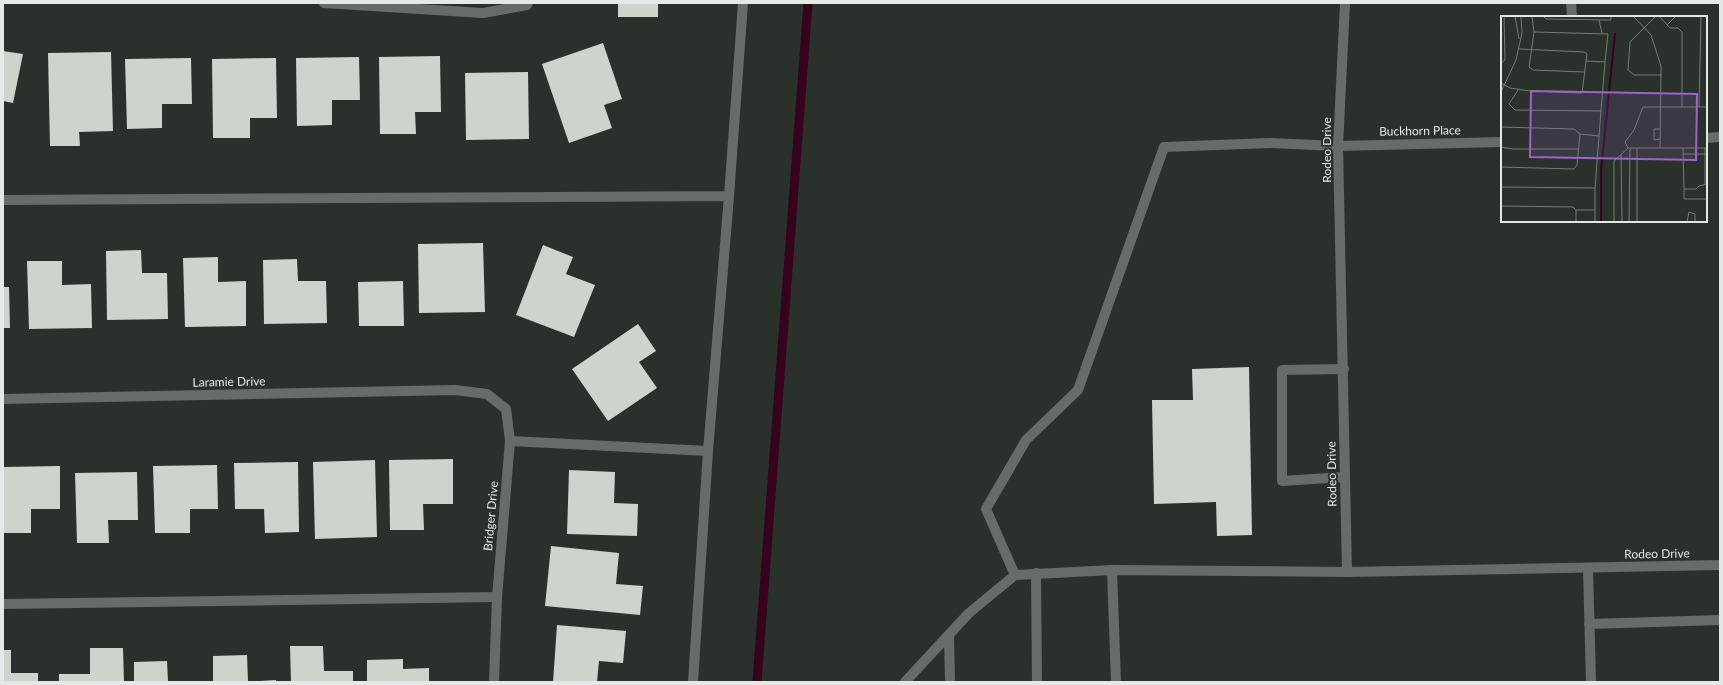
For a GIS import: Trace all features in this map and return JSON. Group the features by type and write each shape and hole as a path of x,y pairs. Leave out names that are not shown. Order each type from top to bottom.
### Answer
{"street":[{"path":"324,3 483,13 527,5 528,3"},
{"path":"693,682 708,451 743,3"},
{"name":"Rodeo Drive","path":"1345,3 1338,146 1344,368 1344,477 1347,572 1720,565"},
{"path":"1571,3 1572,16"},
{"path":"1707,138 1720,138"},
{"name":"Buckhorn Place","path":"1015,575 986,509 1026,440 1078,390 1164,147 1270,143 1338,146 1501,142"},
{"path":"3,200 729,196"},
{"path":"1344,368 1282,370 1282,481 1344,477"},
{"name":"Laramie Drive","path":"3,399 455,390"},
{"name":"Bridger Drive","path":"455,390 487,394 506,409 510,441 497,597 494,682"},
{"path":"510,441 708,451"},
{"path":"1588,568 1591,682"},
{"path":"1112,570 1116,682"},
{"path":"904,682 969,614 1015,575 1112,570 1347,572"},
{"path":"1036,573 1037,682"},
{"path":"3,604 497,597"},
{"path":"1589,624 1720,620"},
{"path":"949,635 950,682"}],"building":[{"path":"618,3 658,3 658,17 618,17"},
{"path":"603,43 622,99 604,105 612,128 569,143 542,64"},
{"path":"3,51 23,54 13,103 3,101"},
{"path":"111,52 113,131 79,132 80,146 50,146 48,53"},
{"path":"440,56 441,112 415,112 416,134 380,134 379,57"},
{"path":"359,57 360,100 332,100 332,125 297,126 296,58"},
{"path":"191,58 192,104 162,104 162,128 127,129 125,59"},
{"path":"276,58 277,118 250,118 250,138 213,138 212,59"},
{"path":"528,72 529,139 466,140 465,73"},
{"path":"483,243 485,312 419,313 418,244"},
{"path":"543,245 573,257 566,274 595,285 574,337 516,315"},
{"path":"141,250 142,273 167,273 168,319 107,320 106,251"},
{"path":"218,257 218,282 246,281 246,326 185,327 183,258"},
{"path":"297,259 298,281 326,281 327,323 264,324 263,260"},
{"path":"27,261 62,261 62,285 91,284 92,328 29,329"},
{"path":"403,281 404,326 359,326 358,282"},
{"path":"3,287 9,287 10,328 3,328"},
{"path":"638,324 656,351 639,362 657,388 608,421 572,369"},
{"path":"1249,367 1252,535 1217,536 1216,502 1154,504 1152,400 1193,400 1192,369"},
{"path":"453,459 453,504 423,504 424,530 390,530 389,460"},
{"path":"375,460 377,537 315,539 313,462"},
{"path":"298,462 299,532 265,533 264,509 235,509 234,463"},
{"path":"217,465 218,509 190,509 190,533 155,533 153,466"},
{"path":"60,466 60,509 31,509 31,533 3,533 3,467"},
{"path":"569,470 615,472 614,503 638,504 637,536 567,534"},
{"path":"137,472 138,520 108,520 109,543 77,543 75,473"},
{"path":"551,546 619,553 616,584 643,586 640,615 545,606"},
{"path":"557,625 626,631 623,663 599,661 597,682 553,682"},
{"path":"290,646 323,646 324,671 353,671 353,682 291,682"},
{"path":"90,648 123,648 124,682 59,682 59,674 90,674"},
{"path":"3,650 11,650 11,673 38,673 38,682 3,682"},
{"path":"247,655 248,682 213,682 213,656"},
{"path":"403,659 403,669 429,668 429,682 367,682 367,660"},
{"path":"167,661 168,682 134,682 134,662"},
{"path":"276,680 276,682 260,682 260,681"}],"waterway":[{"path":"757,682 808,3"}]}
